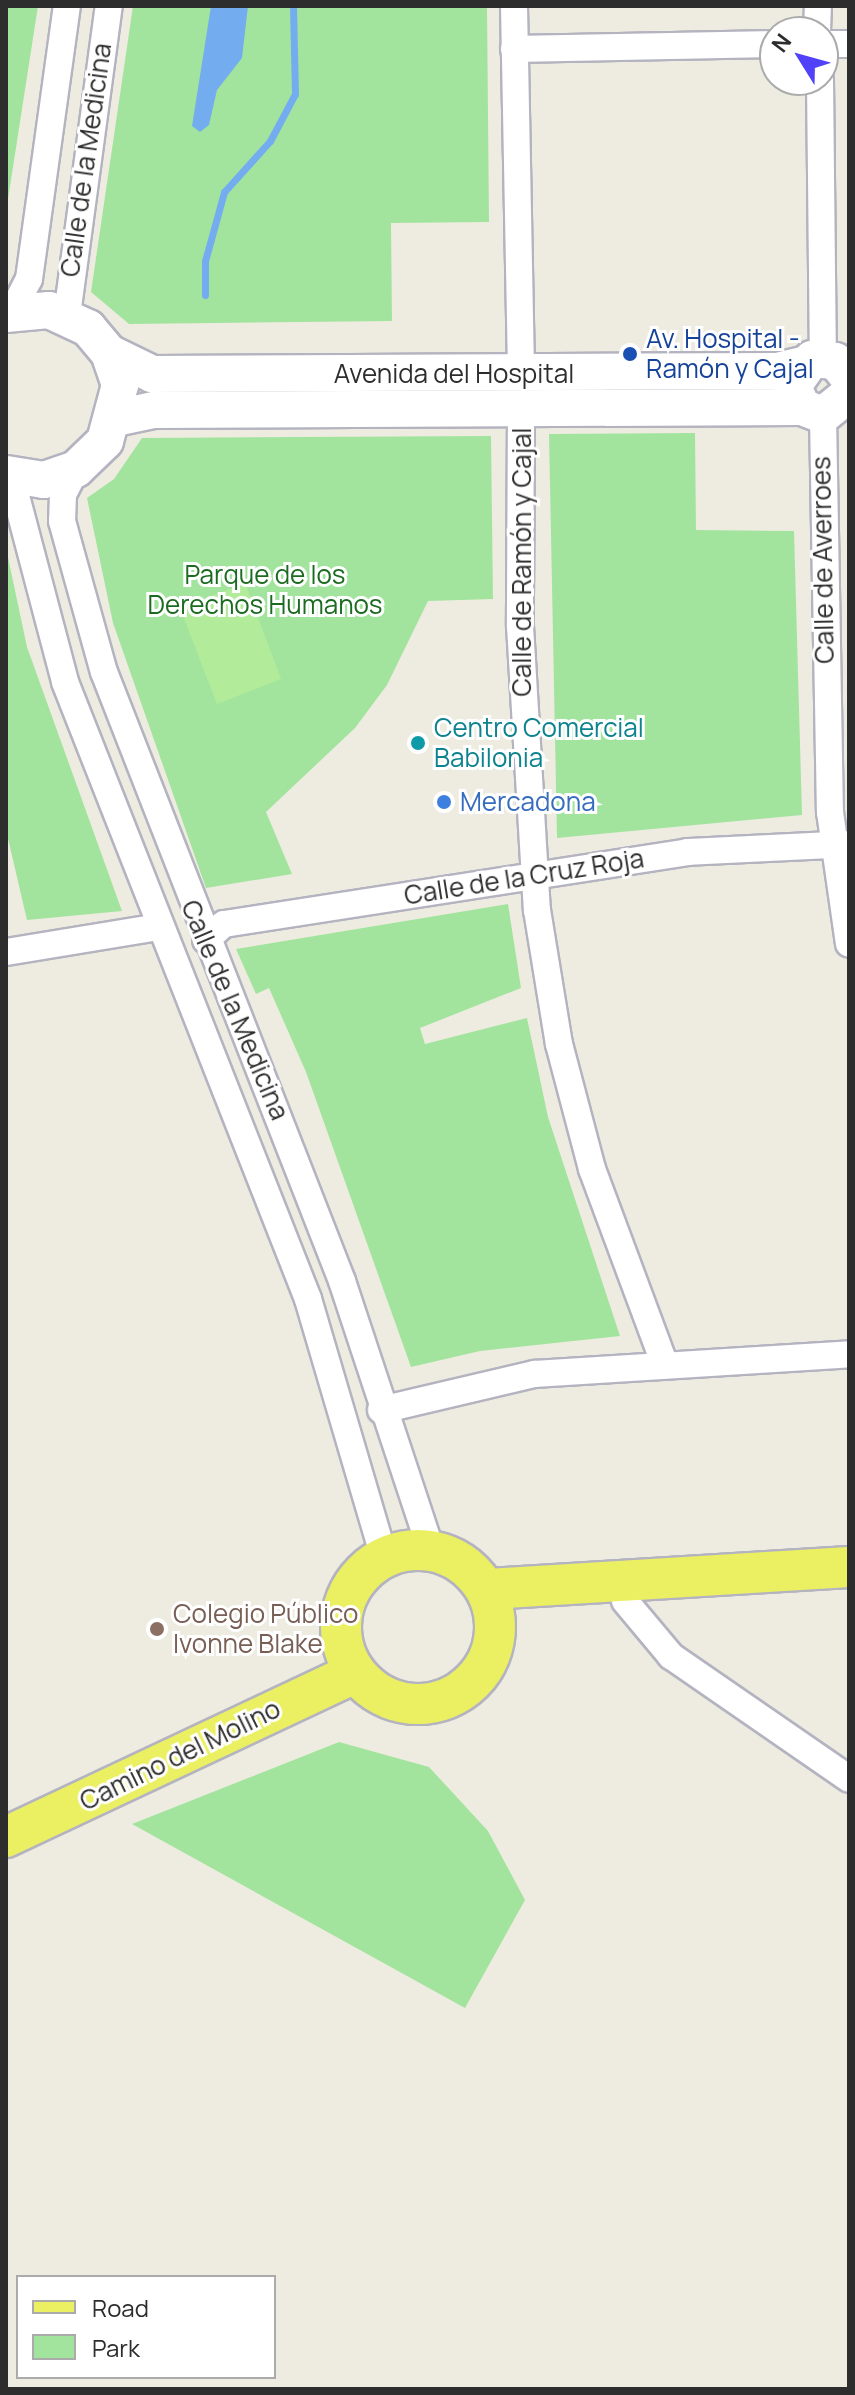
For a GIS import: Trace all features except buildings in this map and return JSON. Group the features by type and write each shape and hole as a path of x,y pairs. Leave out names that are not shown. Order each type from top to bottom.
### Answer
{"main road":[{"path":"9,313 67,315"},
{"name":"Avenida del Hospital","path":"67,315 109,353 152,374 521,374 833,386"},
{"path":"9,476 44,480 76,469 101,448 116,418 120,385 109,353"},
{"name":"Avenida del Hospital","path":"116,418 155,410 521,410 833,386"},
{"path":"431,1550 467,1566 492,1606 490,1657 472,1684 444,1701 390,1699 349,1660 347,1595 384,1557 431,1550"},
{"path":"492,1606 849,1567"},
{"path":"492,1606 533,1608 849,1587"},
{"name":"Camino del Molino","path":"6,1810 65,1788 349,1660"},
{"name":"Camino del Molino","path":"6,1837 349,1660"}],"street":[{"name":"Calle de la Medicina","path":"9,313 29,279 67,6"},
{"name":"Calle de la Medicina","path":"67,315 109,6"},
{"path":"514,6 521,374"},
{"path":"514,49 759,44"},
{"name":"Calle de Averroes","path":"821,96 833,386 841,844 849,944"},
{"name":"Calle de Ramón y Cajal","path":"521,410 518,545 532,877 559,1044 592,1169 665,1365"},
{"name":"Calle de la Medicina","path":"76,469 63,494 62,521 114,701 342,1281 381,1410 431,1550"},
{"path":"9,476 65,682 158,927 308,1299 384,1557"},
{"name":"Calle de la Cruz Roja","path":"206,940 224,924 687,852 841,844"},
{"path":"6,952 158,927"},
{"path":"381,1410 535,1374 849,1354"},
{"path":"625,1601 671,1656 849,1779"}],"green space":[{"path":"6,6 38,6 6,212"},
{"path":"133,6 487,6 489,222 391,223 392,321 129,324 91,292"},
{"path":"695,433 696,530 794,531 802,815 557,838 549,434"},
{"name":"Parque de los Derechos Humanos","path":"491,436 493,599 428,601 387,685 355,728 266,812 292,874 206,888 113,623 87,498 114,479 142,438"},
{"path":"6,548 27,647 122,911 27,920 6,830"},
{"path":"245,583 281,679 217,704 180,608"},
{"path":"508,904 521,988 420,1028 425,1044 527,1018 548,1117 620,1336 480,1351 411,1367 306,1072 269,988 256,994 236,949"},
{"path":"339,1742 429,1767 488,1831 525,1900 465,2008 132,1824"}],"water":[{"path":"211,6 248,6 242,58 217,90 209,125 200,132 192,126"}],"waterway":[{"path":"205,295 205,261 224,192 270,141 295,94 293,6"}],"place":[{"name":"Av. Hospital - Ramón y Cajal","path":"630,354"},
{"name":"Centro Comercial Babilonia","path":"418,743"},
{"name":"Mercadona","path":"444,802"},
{"name":"Colegio Público Ivonne Blake","path":"157,1629"}]}
